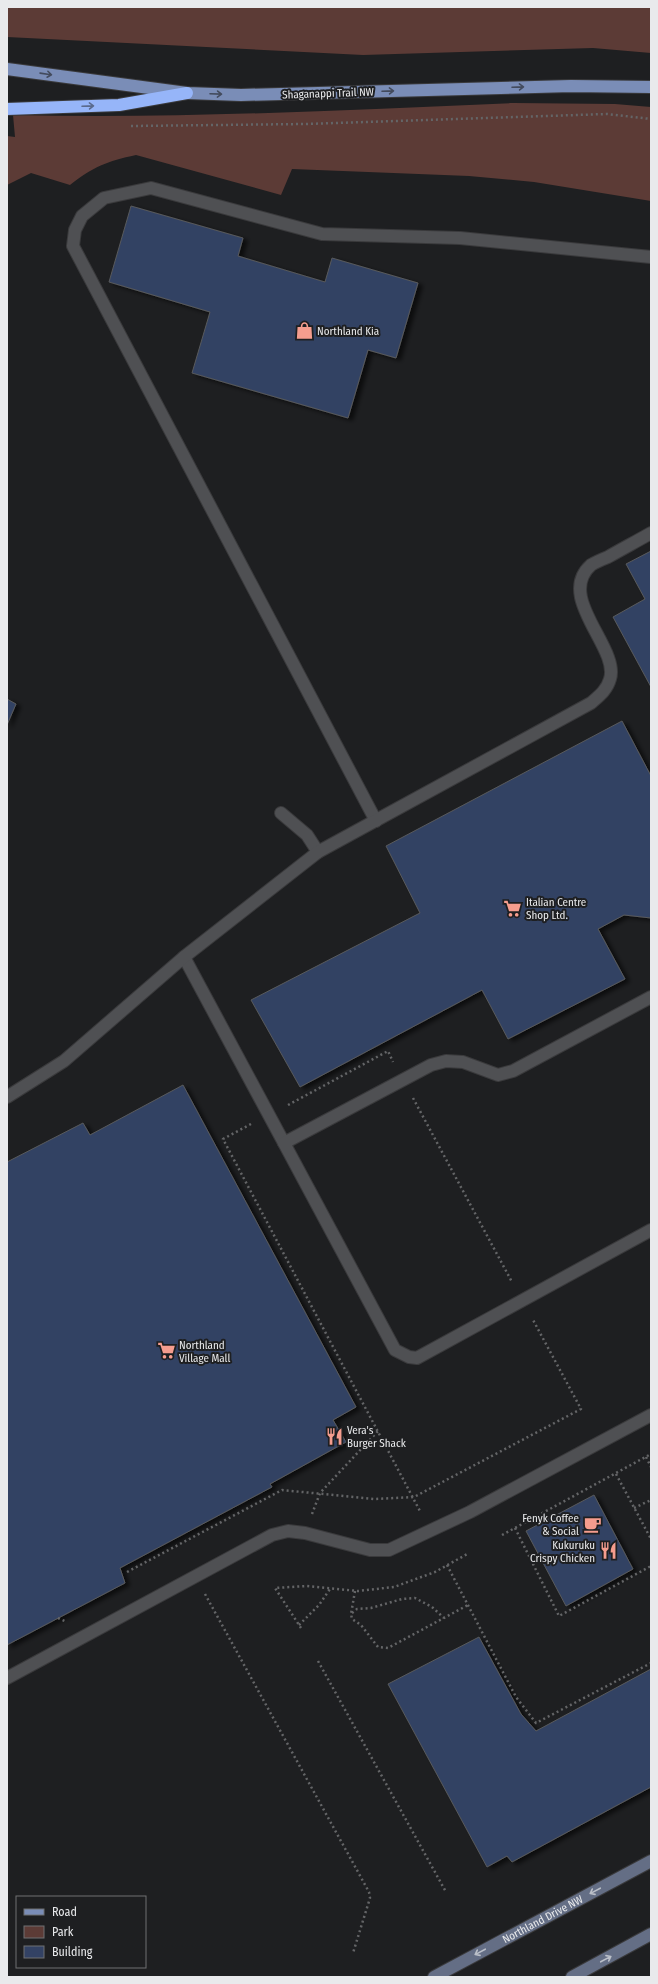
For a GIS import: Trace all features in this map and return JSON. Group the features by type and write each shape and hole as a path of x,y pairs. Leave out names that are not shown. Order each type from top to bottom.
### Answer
{"highway":[{"path":"7,109 119,105 188,93"}],"main road":[{"name":"Shaganappi Trail NW","path":"7,68 188,93 241,95 571,86 651,87"}],"street":[{"name":"Northland Drive NW","path":"434,1977 651,1861"},
{"path":"572,1977 651,1934"}],"lane":[{"path":"376,821 73,246 75,230 82,216 104,198 151,188 322,234 460,238 651,256"},
{"path":"7,1097 43,1076 75,1053 184,957 318,852 591,703 604,691 610,678 610,664 586,614 581,596 584,575 592,565 651,533"},
{"path":"281,813 307,835 318,852"},
{"path":"184,957 395,1350 400,1354 416,1358 651,1230"},
{"path":"284,1143 431,1065 446,1061 463,1062 498,1075 513,1071 651,997"},
{"path":"7,1678 272,1536 288,1531 305,1533 370,1550 394,1549 470,1512 651,1415"}],"path":[{"path":"128,126 305,124 607,114 651,119"},
{"path":"126,1572 282,1490 374,1499 414,1498 581,1409 388,1051 224,1139 414,1498 423,1516"},
{"path":"305,1533 320,1493 378,1431"},
{"path":"502,1535 651,1454"},
{"path":"646,1457 651,1467"},
{"path":"616,1474 651,1539"},
{"path":"634,1508 651,1500"},
{"path":"515,1528 559,1616 651,1566"},
{"path":"301,1628 276,1588 307,1586 355,1590 394,1587 447,1565 469,1554"},
{"path":"447,1565 516,1697 536,1723 651,1663"},
{"path":"299,1625 319,1605 330,1588"},
{"path":"355,1590 351,1614 352,1619 361,1625 378,1647 388,1648 468,1605"},
{"path":"205,1594 369,1892 370,1898 353,1953"},
{"path":"351,1614 357,1609 371,1608 402,1599 415,1598 432,1607 444,1618"},
{"path":"318,1661 446,1892"}],"green space":[{"path":"7,7 651,7 651,53 593,48 363,55 7,37"},
{"path":"513,103 615,104 651,107 651,201 534,182 469,176 292,169 281,195 136,155 93,169 70,185 31,173 7,185 7,136 15,137 13,115 200,115"}],"building":[{"name":"Northland Kia","path":"131,206 243,238 238,256 325,282 332,258 418,283 396,358 368,350 348,418 192,373 210,312 109,282"},
{"path":"651,551 651,687 613,617 645,599 626,564"},
{"path":"7,699 16,704 7,725"},
{"path":"622,721 651,776 651,918 624,915 598,929 625,979 508,1039 482,990 300,1087 251,1000 420,913 386,846"},
{"name":"Northland Village Mall","path":"183,1085 356,1407 333,1420 346,1442 270,1484 272,1487 120,1568 125,1583 7,1645 7,1162 83,1123 90,1135"},
{"path":"594,1495 633,1569 566,1606 526,1531"},
{"path":"479,1637 521,1714 536,1731 651,1669 651,1787 512,1862 507,1856 487,1867 388,1684"}],"place":[{"name":"Northland Kia","path":"304,331"},
{"name":"Italian Centre Shop Ltd.","path":"513,908"},
{"name":"Northland Village Mall","path":"166,1351"},
{"name":"Vera's Burger Shack","path":"334,1436"},
{"name":"Fenyk Coffee & Social","path":"592,1524"},
{"name":"Kukuruku Crispy Chicken","path":"608,1551"}]}
